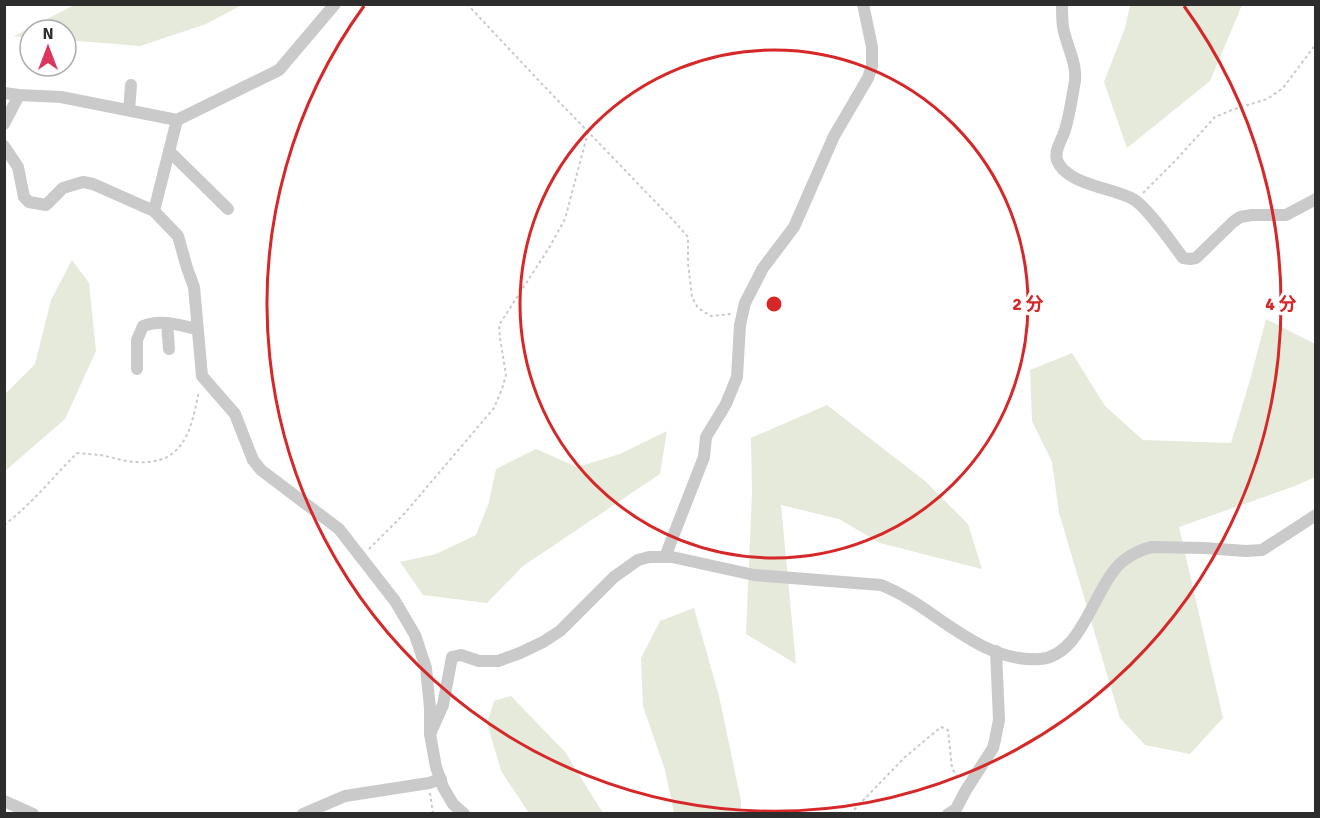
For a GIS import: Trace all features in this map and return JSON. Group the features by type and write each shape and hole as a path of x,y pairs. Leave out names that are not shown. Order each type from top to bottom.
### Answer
{"street":[{"path":"4,93 61,97 177,120 279,70 335,4"},
{"path":"665,557 704,457 706,437 726,404 737,377 740,325 745,303 762,268 794,226 834,136 868,78 872,66 872,47 862,4"},
{"path":"1062,4 1063,28 1075,79 1065,130 1057,151 1057,160 1064,171 1073,177 1134,199 1186,260 1196,258 1240,218 1252,215 1287,215 1316,199"},
{"path":"129,110 131,85"},
{"path":"4,124 19,95"},
{"path":"154,211 177,120"},
{"path":"4,146 18,167 24,197 29,202 46,205 63,188 83,182 93,184 154,211 178,236 194,287 202,376 235,414 253,460 261,470 339,529 395,601 415,636 426,668 430,734 436,767 435,781"},
{"path":"169,151 228,209"},
{"path":"137,369 137,340 143,326 152,322 197,329"},
{"path":"167,323 169,349"},
{"path":"430,734 443,705 452,657 461,655 479,662 498,661 543,642 560,632 614,577 638,560 649,557 693,561 754,575 881,585 908,599 957,632 996,651 1009,656 1031,659 1049,658 1070,644 1105,583 1123,561 1144,549 1152,547 1204,548 1246,552 1262,550 1316,515"},
{"path":"950,813 956,809 996,740 999,720 996,651"},
{"path":"303,813 345,796 435,781 443,787 453,804 464,813"},
{"path":"4,801 33,813"}],"path":[{"path":"467,4 688,237 692,297 698,308 711,316 743,312"},
{"path":"1134,199 1169,168 1215,117 1267,99 1283,88 1316,44"},
{"path":"361,558 404,514 494,408 506,375 499,325 565,219 588,132"},
{"path":"4,525 43,491 77,453 98,454 135,462 152,462 170,457 180,446 192,425 202,376"},
{"path":"850,813 905,757 941,727 948,729 952,768 966,790"},
{"path":"434,813 435,781"}],"shaded area":[{"path":"76,4 242,4 206,24 140,46 78,41 78,18 49,18"},
{"path":"1130,5 1242,5 1210,81 1127,148 1104,82 1125,28"},
{"path":"72,260 89,283 96,351 65,419 5,471 5,394 35,364 51,300"},
{"path":"1266,319 1315,344 1315,477 1179,527 1223,718 1190,754 1145,745 1120,718 1059,513 1052,462 1032,421 1030,370 1072,353 1105,406 1143,440 1231,443"},
{"path":"827,405 925,481 968,524 982,569 880,543 839,519 781,505 796,664 746,634 752,491 751,438"},
{"path":"667,431 660,474 523,566 487,603 423,595 400,562 436,554 476,535 489,502 496,469 536,449 577,467 620,454"},
{"path":"694,608 719,696 741,801 741,813 674,813 665,770 643,706 641,658 660,621"},
{"path":"511,696 565,752 603,813 529,813 501,771 487,723 494,701"}]}
